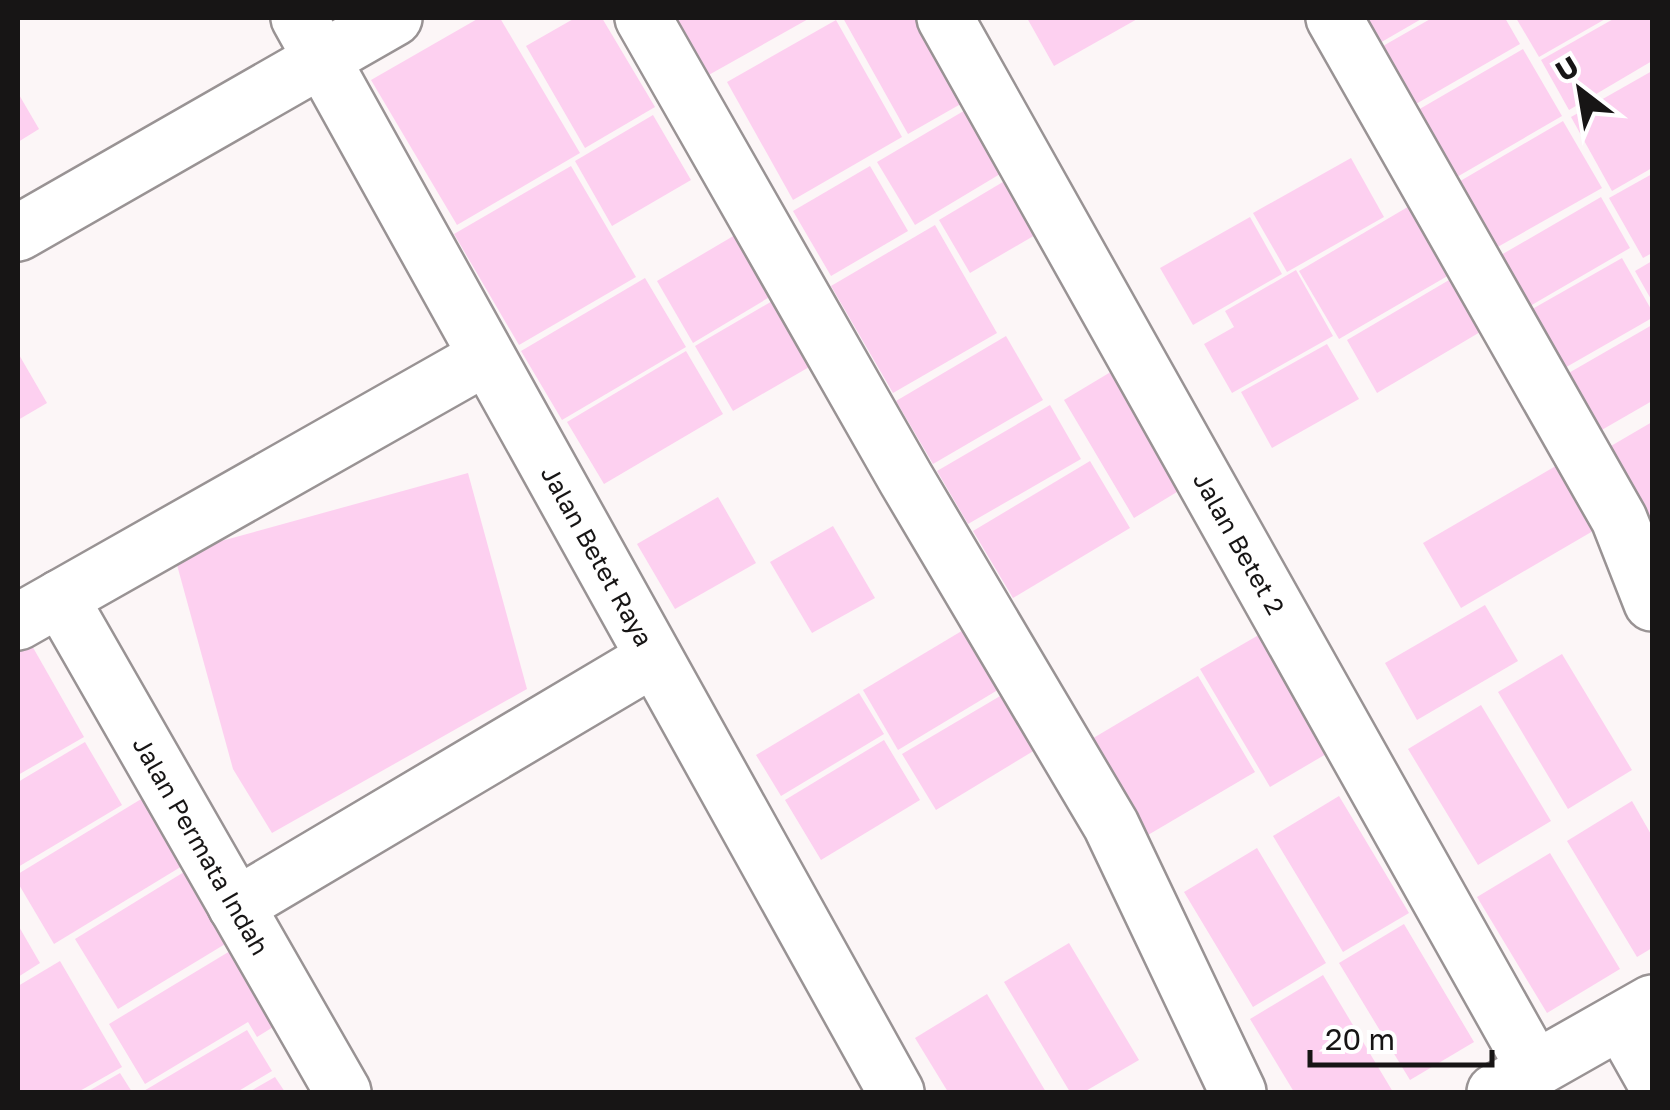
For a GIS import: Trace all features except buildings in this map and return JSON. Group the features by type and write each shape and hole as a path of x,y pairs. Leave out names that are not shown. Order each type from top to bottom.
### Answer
{"street":[{"path":"18,233 310,38 394,18"},
{"path":"644,18 906,480 1111,826 1238,1092"},
{"name":"Jalan Betet 2","path":"945,18 1515,1081"},
{"path":"1334,18 1618,519 1652,603"},
{"name":"Jalan Betet Raya","path":"310,38 896,1092"},
{"path":"38,610 486,357"},
{"name":"Jalan Permata Indah","path":"38,610 236,906 344,1092"},
{"path":"236,906 654,658"},
{"path":"1515,1081 1636,1012 1652,1076"}]}
